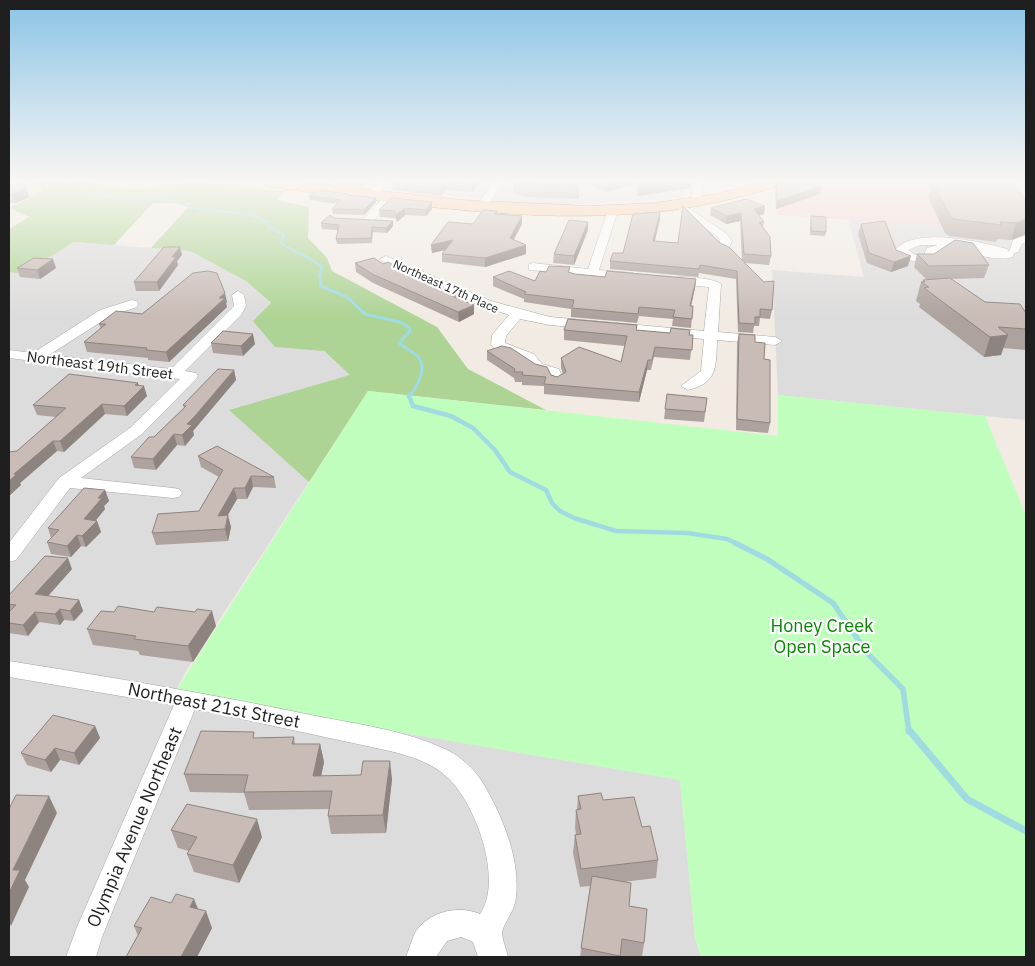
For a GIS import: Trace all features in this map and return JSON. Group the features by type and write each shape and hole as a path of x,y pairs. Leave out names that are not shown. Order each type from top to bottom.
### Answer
{"street":[{"path":"592,273 607,227"},
{"path":"711,227 722,235 726,241 724,248"},
{"path":"1013,254 1017,242 1026,238"},
{"path":"939,242 970,245 1013,254 1000,256 972,249 942,247 931,250 932,256 929,258 917,258 906,255 901,250 912,243 939,242"},
{"name":"Northeast 17th Place","path":"386,259 474,300 516,315 550,320 775,341"},
{"path":"533,268 639,277"},
{"path":"658,279 715,284 708,371 704,377 688,386"},
{"path":"9,556 65,482 136,431 236,312 240,306 238,296"},
{"path":"34,358 105,313 132,304"},
{"path":"516,315 500,335 498,345 506,350 529,357 536,367 554,372 557,381"},
{"name":"Northeast 19th Street","path":"9,354 182,375"},
{"path":"65,482 173,493"},
{"name":"Northeast 21st Street","path":"9,669 188,698 417,748 442,760 462,774 478,794 489,820 503,879 502,901 494,919 488,945"},
{"name":"Olympia Avenue Northeast","path":"81,957 87,938 188,698"},
{"path":"421,957 429,936 438,928 450,924 462,923 474,926 488,945"}],"shaded area":[{"path":"850,227 968,227 1026,231 1026,420 778,395 772,270 864,277"},
{"path":"965,227 1026,227 1026,231"},
{"path":"74,242 190,251 246,281 368,391 186,671 174,694 680,780 695,938 701,957 9,957 9,272 23,274"}],"green space":[{"path":"12,227 131,227 114,245 74,242 23,274 9,272 9,229"},
{"path":"170,227 308,227 308,238 327,258 332,271 437,327 468,369 546,410 368,391 309,482 229,410 350,375 324,351 275,347 253,321 271,303 246,281 190,251 151,248"},
{"name":"Honey Creek Open Space","path":"368,391 778,436 778,395 985,416 1026,516 1026,957 701,957 695,938 680,780 174,694"}],"building":[{"path":"339,227 372,227 371,238 336,239"},
{"path":"444,227 516,227 510,238 526,245 485,258 442,254 453,240 431,245"},
{"path":"566,227 586,227 574,256 554,254"},
{"path":"630,227 656,227 653,241 678,243 680,227 704,227 720,243 729,247 764,282 774,281 772,310 760,309 760,317 755,317 755,324 739,323 737,271 700,265 699,269 610,261 613,253 623,253"},
{"path":"742,227 763,227 770,237 771,256 744,254"},
{"path":"811,227 826,227 826,232 811,231"},
{"path":"862,227 887,227 896,250 911,256 894,262 869,253"},
{"path":"955,240 973,243 989,265 929,266 917,254 934,254"},
{"path":"164,247 180,247 172,257 176,257 157,282 134,282"},
{"path":"34,258 53,259 37,270 17,268"},
{"path":"374,258 383,264 388,262 410,274 415,273 457,294 452,296 474,305 458,312 372,274 355,263"},
{"path":"549,266 570,267 568,272 605,277 607,271 696,279 690,306 693,306 692,319 673,317 675,310 639,307 638,314 572,308 574,300 524,294 526,292 493,277 509,271 535,281 540,271 546,272"},
{"path":"208,271 217,273 225,293 219,298 225,298 166,352 146,350 147,348 84,342 106,324 99,324 116,311 142,314 193,273"},
{"path":"950,278 985,302 1020,304 1026,313 1026,329 998,327 1008,335 990,337 924,288 929,287 921,282 925,282 923,280"},
{"path":"568,319 637,325 636,330 670,333 671,328 690,330 689,335 693,335 692,350 655,347 652,360 648,360 639,392 544,384 546,377 522,375 523,372 514,372 515,369 487,351 502,346 511,348 535,364 547,367 551,375 557,377 566,372 561,358 579,347 621,362 627,336 564,330"},
{"path":"223,331 253,334 241,346 211,343"},
{"path":"739,334 755,335 755,342 765,343 764,359 770,360 770,423 737,419"},
{"path":"218,369 234,370 187,424 192,425 182,435 174,434 153,459 131,457 149,437 154,437 186,406 183,405"},
{"path":"69,374 138,383 135,385 144,386 124,406 102,404 60,441 53,441 14,474 16,475 9,481 9,452 17,451 66,408 33,405"},
{"path":"667,394 707,398 705,412 665,409"},
{"path":"217,446 274,477 251,476 245,488 234,488 218,516 228,515 225,529 152,533 158,514 199,511 223,470 198,456"},
{"path":"84,488 105,490 98,498 102,498 84,519 97,521 82,536 77,535 67,546 47,542 59,530 48,528"},
{"path":"45,556 68,558 35,594 79,600 70,611 60,609 55,614 35,612 23,625 9,623 9,612 16,605 9,604 9,595"},
{"path":"118,606 154,612 157,607 195,612 197,609 212,611 188,646 134,639 136,636 87,629 101,611 114,612"},
{"path":"53,715 95,726 74,753 55,748 45,760 21,753"},
{"path":"201,731 254,732 253,738 294,737 292,744 320,744 313,776 361,775 363,761 390,761 383,815 328,816 332,791 244,792 248,775 184,774"},
{"path":"601,793 603,800 634,797 642,827 650,826 658,860 581,869 575,835 581,834 576,810 581,809 578,796"},
{"path":"16,795 49,796 13,870 20,870 9,893 9,809"},
{"path":"187,804 257,819 233,865 187,854 197,837 171,830"},
{"path":"592,876 631,883 629,906 647,909 644,943 622,939 620,956 581,948"},
{"path":"176,894 194,899 190,907 206,911 181,957 126,957 142,928 134,926 151,897 171,903"}],"waterway":[{"path":"270,227 284,235 281,243 322,267 319,277"},
{"path":"320,275 321,286 347,297 365,314 400,322 409,327 410,331 399,343 419,358 422,367 418,383 410,395"},
{"path":"410,395 413,406 451,416 473,428 495,450 510,472 546,490 552,503 560,511 574,518 616,531 687,533 727,539 738,544"},
{"path":"735,543 767,559 833,603 867,653 903,689 909,732"},
{"path":"909,730 967,799 1026,831"}]}
